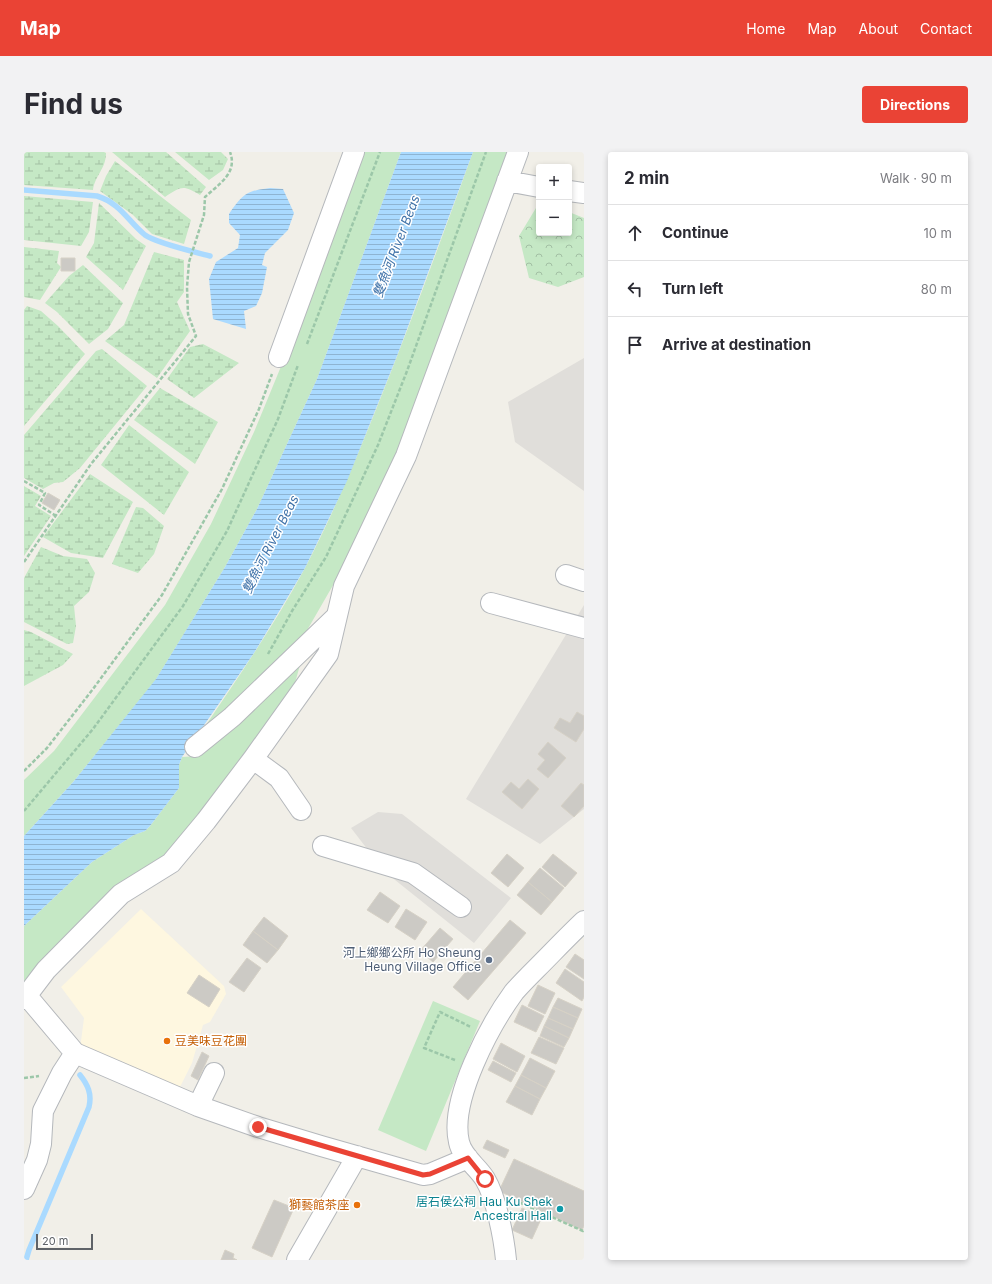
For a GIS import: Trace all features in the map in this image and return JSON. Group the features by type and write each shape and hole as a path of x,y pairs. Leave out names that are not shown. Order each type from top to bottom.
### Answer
{"street":[{"path":"279,357 354,152"},
{"path":"468,1158 430,1174 423,1175 258,1127 198,1106 75,1053 25,998 46,970 121,894 171,863 254,759 328,654 344,586 406,456 518,152"},
{"path":"507,181 536,186"},
{"path":"572,191 584,193"},
{"path":"491,603 584,628"},
{"path":"195,747 238,712 336,617"},
{"path":"254,759 279,778 301,810"},
{"path":"323,846 413,873 461,907"},
{"path":"506,1260 501,1229 490,1189 485,1179 462,1151 459,1142 458,1112 461,1098 473,1067 495,1022 515,991 584,921"},
{"path":"24,1189 37,1160 32,1144 43,1111 62,1073 75,1053"},
{"path":"198,1106 214,1073"},
{"path":"297,1260 357,1156"}],"path":[{"path":"24,562 91,464 196,336 188,314 187,287 189,262 204,215 205,197 230,173 232,159 230,152"},
{"path":"306,345 380,152"},
{"path":"267,655 292,611 326,557 378,445 407,371 486,152"},
{"path":"24,771 47,748 93,689 162,595 222,489 259,409 279,357"},
{"path":"24,811 93,729 183,606 227,531 278,419 300,360"},
{"path":"24,481 45,493 39,505 56,516"},
{"path":"468,1034 471,1027 440,1012 424,1048 473,1067"},
{"path":"490,1189 583,1231 584,1230"}],"shaded area":[{"path":"584,358 584,491 515,442 508,402"},
{"path":"584,605 584,809 540,844 466,799"},
{"path":"378,812 402,814 511,898 474,943 385,872 351,828"},
{"path":"141,909 224,986 226,994 210,1022 203,1025 192,1063 180,1087 80,1049 84,1018 61,987"}],"green space":[{"path":"24,152 104,152 106,153 106,159 93,190 24,185"},
{"path":"112,152 166,152 206,187 200,195 186,188 182,188 165,197"},
{"path":"175,152 221,152 228,159 223,170 209,180"},
{"path":"359,152 401,152 317,379 257,509 225,567 155,681 74,781 24,836 24,780 54,751 165,605 211,524 254,432 282,364"},
{"path":"473,152 509,152 436,358 382,490 336,580 298,646 227,711 204,728 256,650 281,609 305,568 325,529 369,428 390,375"},
{"path":"115,161 191,220 184,244 152,234 133,215 100,191 106,176"},
{"path":"24,196 93,202 89,232 81,246 24,240"},
{"path":"99,203 136,239 146,246 123,290 86,257 94,243"},
{"path":"536,208 536,236 572,236 572,213 584,218 584,277 558,287 529,278 519,236"},
{"path":"24,247 59,251 57,263 61,267 40,300 24,297"},
{"path":"154,252 184,260 184,292 177,302 190,331 157,378 105,341 124,325"},
{"path":"83,265 123,303 108,329 89,344 57,312 45,303 69,276"},
{"path":"27,306 41,311 85,354 24,426 24,310"},
{"path":"203,344 239,363 194,398 167,379 190,347"},
{"path":"102,349 147,386 80,468 63,482 54,483 43,489 24,478 24,435 96,351"},
{"path":"160,388 218,422 195,464 134,420"},
{"path":"129,425 189,472 164,515 101,465"},
{"path":"90,474 133,502 103,558 71,553 43,537"},
{"path":"24,486 41,496 35,506 51,516 24,556"},
{"path":"136,507 143,508 164,526 154,554 138,573 112,564"},
{"path":"41,547 63,556 87,559 95,573 89,592 74,606 76,626 73,643 67,644 24,622 24,578"},
{"path":"24,630 31,632 73,654 63,665 24,686"},
{"path":"300,665 295,683 275,716 171,853 24,986 24,926 92,862 134,835 145,831 150,826 179,788 179,765 182,757 198,756"},
{"path":"433,1001 480,1021 426,1151 378,1130"}],"water":[{"name":"雙魚河 River Beas","path":"401,152 473,152 397,356 347,481 305,568 254,653 182,757 179,765 179,788 150,826 145,831 134,835 92,862 24,926 24,836 74,781 156,679 225,567 257,509 317,379"},
{"path":"270,188 283,189 294,213 288,230 265,253 262,265 267,267 262,293 256,306 244,311 246,329 213,319 209,279 216,262 238,248 240,235 229,223 229,214 238,202 250,192"}],"building":[{"path":"61,258 75,258 75,271 61,271"},
{"path":"48,493 60,500 54,510 42,503"},
{"path":"577,712 584,716 584,729 576,742 554,728 560,718 570,723"},
{"path":"548,742 566,758 548,778 537,769 545,760 538,754"},
{"path":"528,779 539,789 522,809 502,792 511,782 519,789"},
{"path":"581,783 584,785 584,806 574,817 561,806"},
{"path":"507,854 524,868 508,887 491,873"},
{"path":"553,854 577,873 565,887 542,867"},
{"path":"540,868 564,888 552,902 528,882"},
{"path":"528,882 552,902 541,915 517,895"},
{"path":"380,892 400,906 388,923 367,910"},
{"path":"406,909 427,922 415,940 395,927"},
{"path":"264,917 288,936 278,950 253,931"},
{"name":"河上鄉鄉公所 Ho Sheung Heung Village Office","path":"510,920 526,933 468,1000 453,987"},
{"path":"440,928 453,939 433,962 420,951"},
{"path":"253,931 278,950 267,963 243,945"},
{"path":"575,954 584,960 584,979 566,967"},
{"path":"247,958 261,968 244,992 229,982"},
{"path":"565,969 584,982 584,997 582,1001 556,983"},
{"path":"199,975 220,989 209,1007 187,993"},
{"path":"538,985 555,993 545,1014 528,1006"},
{"path":"558,998 582,1009 578,1018 553,1007"},
{"path":"522,1005 544,1016 536,1032 514,1022"},
{"path":"553,1007 578,1018 573,1029 548,1018"},
{"path":"548,1018 573,1029 569,1038 544,1026"},
{"path":"544,1026 569,1038 564,1047 540,1036"},
{"path":"539,1037 564,1048 556,1064 531,1053"},
{"path":"501,1043 525,1056 517,1072 493,1059"},
{"path":"202,1052 209,1056 198,1080 191,1076"},
{"path":"530,1058 555,1071 546,1088 521,1075"},
{"path":"493,1061 516,1073 511,1082 488,1070"},
{"path":"521,1075 546,1088 540,1099 515,1086"},
{"path":"515,1086 540,1099 532,1115 506,1102"},
{"path":"487,1140 509,1150 505,1158 483,1148"},
{"name":"居石侯公祠 Hau Ku Shek Ancestral Hall","path":"514,1159 584,1191 584,1226 582,1230 499,1191"},
{"path":"274,1200 294,1208 272,1257 252,1248"},
{"path":"522,1208 542,1217 532,1239 512,1230"},
{"path":"225,1250 234,1254 233,1258 237,1260 221,1260"}],"waterway":[{"path":"24,190 97,196 112,203 139,230 150,238 210,256"},
{"path":"26,1260 89,1107 89,1090 80,1075"}],"place":[{"name":"河上鄉鄉公所 Ho Sheung Heung Village Office","path":"489,960"},
{"name":"豆美味豆花團","path":"167,1041"},
{"name":"獅藝館茶座","path":"357,1205"},
{"name":"居石侯公祠 Hau Ku Shek Ancestral Hall","path":"560,1209"}],"route":[{"path":"258,1127 423,1175 430,1174 468,1158 485,1179"}]}
